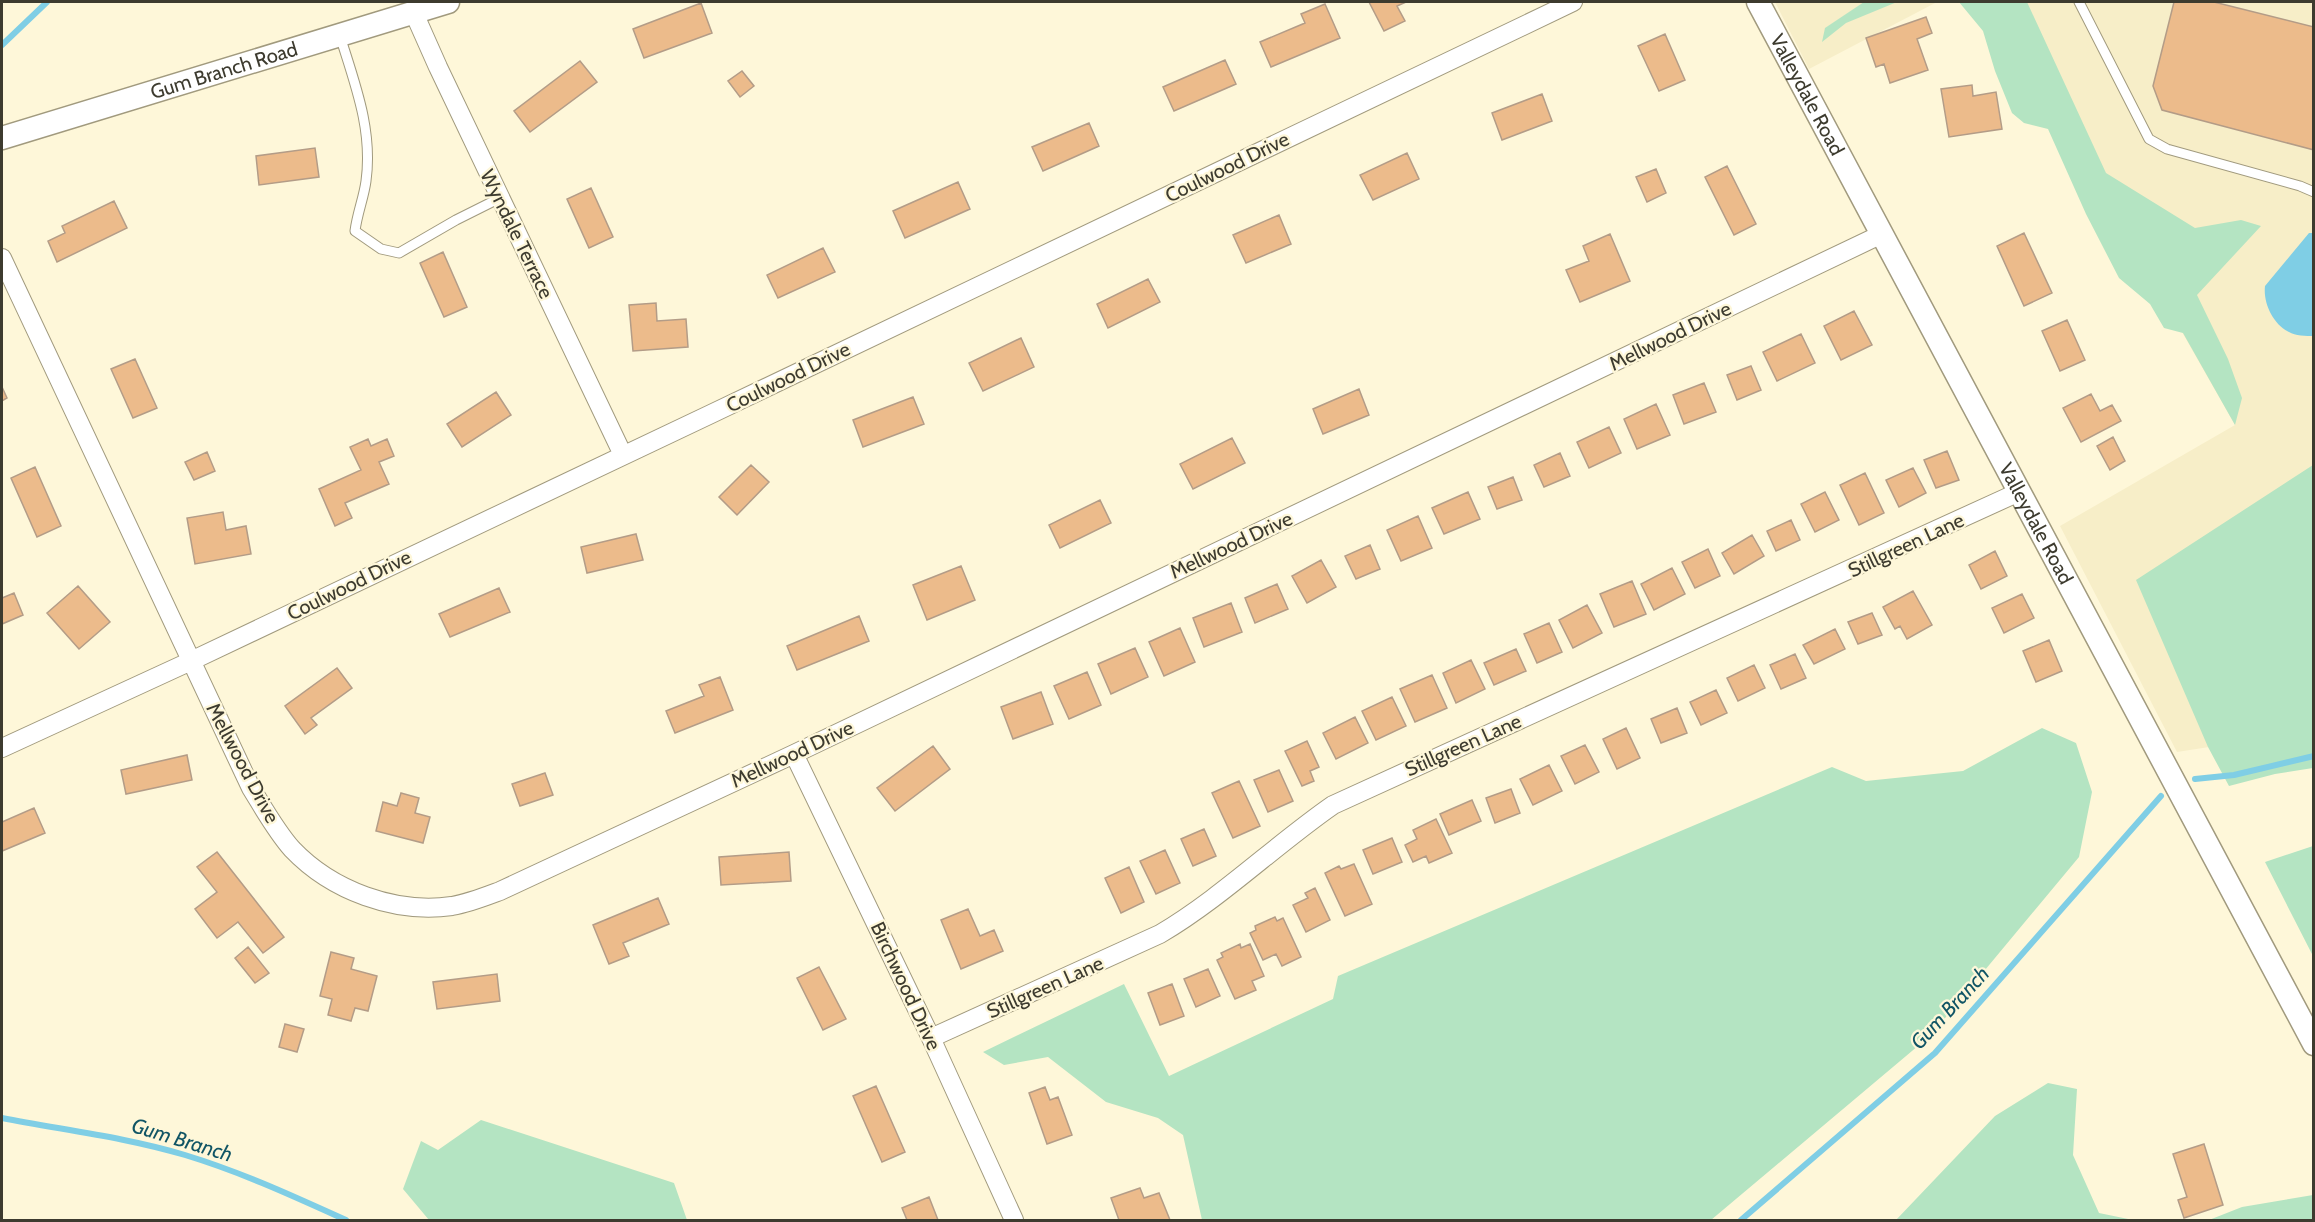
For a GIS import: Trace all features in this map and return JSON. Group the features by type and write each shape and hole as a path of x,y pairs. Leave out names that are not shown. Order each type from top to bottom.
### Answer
{"street":[{"name":"Gum Branch Road","path":"2,138 448,2"},
{"name":"Coulwood Drive","path":"2,748 191,661 1573,2"},
{"name":"Valleydale Road","path":"1758,2 2313,1044"},
{"name":"Wyndale Terrace","path":"414,13 623,455"},
{"name":"Mellwood Drive","path":"2,258 251,788 271,821 289,845 320,873 351,890 401,906 433,908 453,906 500,891 794,754 1882,234"},
{"name":"Stillgreen Lane","path":"931,1038 1160,934 1184,920 1333,805 2019,492"},
{"name":"Birchwood Drive","path":"794,754 931,1038 1014,1221"}],"lane":[{"path":"2079,2 2149,139 2167,149 2300,186 2313,192"},
{"path":"340,36 362,105 368,142 366,182 355,231 381,249 399,253 500,198"}],"shaded area":[{"path":"1775,2 1937,2 1809,69"},
{"path":"1994,2 2313,2 2313,731 2177,752 2060,526 2235,425"}],"green space":[{"path":"1864,2 1897,2 1846,23 1822,42 1825,28"},
{"path":"1959,2 2027,2 2106,173 2195,228 2241,220 2261,226 2197,295 2228,359 2242,398 2235,425 2183,333 2164,328 2150,304 2119,278 2086,214 2048,129 2024,123 2012,113 1995,71 1983,31"},
{"path":"2313,465 2313,768 2275,774 2229,786 2208,747 2136,580"},
{"path":"2042,728 2076,743 2092,792 2079,857 1931,1035 1711,1220 1202,1220 1183,1135 1158,1118 1106,1102 1048,1057 1004,1065 983,1052 1124,984 1169,1076 1333,999 1338,976 1832,767 1866,781 1963,771"},
{"path":"2314,846 2313,956 2265,862"},
{"path":"2048,1083 2077,1089 2073,1155 2099,1213 2133,1220 1896,1220 1995,1116"},
{"path":"481,1120 674,1183 687,1220 429,1220 403,1189 421,1141 438,1150"},
{"path":"2313,1195 2313,1220 2209,1220 2242,1207"}],"water":[{"path":"2309,233 2314,233 2314,336 2301,336 2291,333 2278,324 2267,306 2265,286"}],"building":[{"path":"1369,2 1406,2 1397,6 1405,21 1384,31"},
{"path":"2174,2 2214,2 2314,27 2314,150 2162,110 2153,86"},
{"path":"701,3 712,33 644,58 633,29"},
{"path":"1325,4 1340,38 1271,67 1260,42 1305,23 1301,14"},
{"path":"1926,17 1932,33 1917,39 1928,70 1890,83 1884,64 1876,67 1866,38"},
{"path":"1665,34 1685,80 1659,91 1638,46"},
{"path":"1225,60 1236,84 1174,111 1163,87"},
{"path":"580,61 597,82 530,132 514,111"},
{"path":"742,71 754,86 740,97 728,81"},
{"path":"1972,85 1973,96 1996,92 2002,129 1949,137 1941,89"},
{"path":"1542,94 1552,121 1502,140 1492,113"},
{"path":"1089,123 1099,146 1043,171 1032,147"},
{"path":"315,148 319,177 259,185 256,156"},
{"path":"1407,153 1419,179 1373,200 1360,175"},
{"path":"1727,166 1756,224 1734,235 1705,177"},
{"path":"1656,169 1666,193 1647,202 1636,177"},
{"path":"958,182 970,209 905,238 893,211"},
{"path":"591,188 613,237 589,248 567,199"},
{"path":"114,201 127,228 57,262 48,241 65,233 62,226"},
{"path":"1279,215 1291,244 1246,263 1233,235"},
{"path":"2024,233 2052,293 2024,306 1997,246"},
{"path":"1610,234 1630,281 1580,302 1566,270 1589,261 1583,246"},
{"path":"823,248 835,272 778,298 767,275"},
{"path":"443,252 467,307 444,317 420,263"},
{"path":"1148,279 1160,302 1108,328 1097,304"},
{"path":"656,303 657,321 686,319 688,347 633,351 629,305"},
{"path":"1854,311 1872,345 1841,360 1824,326"},
{"path":"2067,320 2085,360 2060,371 2042,331"},
{"path":"1801,334 1815,363 1777,381 1763,352"},
{"path":"1021,338 1034,367 983,391 969,363"},
{"path":"135,359 157,408 133,418 111,369"},
{"path":"1751,366 1761,390 1737,400 1727,375"},
{"path":"1704,383 1716,412 1684,424 1673,395"},
{"path":"2,387 7,398 2,401"},
{"path":"1359,389 1369,415 1323,434 1313,409"},
{"path":"496,392 511,415 462,447 447,424"},
{"path":"2091,394 2100,411 2112,405 2121,421 2081,442 2063,408"},
{"path":"913,397 924,424 863,447 853,420"},
{"path":"1656,404 1670,435 1637,449 1624,419"},
{"path":"1609,427 1621,453 1589,468 1577,442"},
{"path":"2113,437 2125,461 2110,470 2097,446"},
{"path":"1232,438 1245,463 1193,489 1180,464"},
{"path":"368,439 371,446 387,439 394,456 379,462 389,484 345,503 352,518 335,526 319,489 361,470 350,447"},
{"path":"1947,451 1959,480 1936,488 1924,460"},
{"path":"207,452 215,471 194,480 185,462"},
{"path":"1560,453 1570,476 1544,487 1534,465"},
{"path":"751,465 769,482 737,515 719,497"},
{"path":"35,467 61,526 37,537 11,478"},
{"path":"1913,468 1926,493 1899,507 1886,480"},
{"path":"1865,473 1884,513 1859,525 1840,485"},
{"path":"1513,477 1522,500 1497,509 1488,487"},
{"path":"1468,492 1480,519 1444,534 1432,508"},
{"path":"1825,492 1839,520 1815,532 1801,504"},
{"path":"1100,500 1111,523 1060,548 1049,525"},
{"path":"223,512 226,530 246,526 251,554 195,564 187,518"},
{"path":"1418,516 1432,548 1401,561 1387,530"},
{"path":"1791,520 1800,540 1776,551 1767,531"},
{"path":"636,534 643,560 587,573 581,547"},
{"path":"1752,535 1764,556 1734,574 1722,553"},
{"path":"1370,545 1380,569 1356,579 1345,556"},
{"path":"1708,549 1720,576 1695,588 1682,562"},
{"path":"1995,551 2007,576 1981,589 1969,565"},
{"path":"1321,560 1336,587 1307,603 1292,576"},
{"path":"961,566 975,600 927,620 913,585"},
{"path":"1672,568 1685,594 1654,610 1641,584"},
{"path":"1632,581 1646,614 1614,627 1600,594"},
{"path":"1277,584 1288,609 1255,623 1245,598"},
{"path":"78,586 110,622 79,649 47,613"},
{"path":"499,588 510,612 450,637 439,614"},
{"path":"1913,591 1932,625 1907,639 1900,626 1895,629 1883,607"},
{"path":"14,593 23,615 2,624 2,598"},
{"path":"2022,594 2034,618 2004,633 1992,608"},
{"path":"1231,603 1242,632 1204,647 1193,618"},
{"path":"1587,605 1602,633 1573,648 1559,620"},
{"path":"1872,613 1882,635 1858,644 1848,622"},
{"path":"859,616 869,641 797,670 787,646"},
{"path":"1549,623 1562,652 1537,663 1524,634"},
{"path":"1180,628 1195,662 1164,676 1149,642"},
{"path":"1835,629 1845,649 1814,664 1803,645"},
{"path":"2049,640 2062,671 2036,682 2023,651"},
{"path":"1135,648 1148,677 1111,694 1098,664"},
{"path":"1516,649 1526,671 1494,685 1484,663"},
{"path":"1795,654 1806,678 1781,689 1770,665"},
{"path":"1471,660 1485,689 1456,703 1443,673"},
{"path":"1754,665 1765,688 1738,701 1727,678"},
{"path":"337,668 352,688 311,718 317,725 305,734 285,706"},
{"path":"1087,672 1101,705 1069,719 1054,686"},
{"path":"1432,675 1447,708 1415,722 1400,689"},
{"path":"720,677 733,710 675,733 666,711 704,696 699,685"},
{"path":"1716,690 1727,713 1701,725 1690,702"},
{"path":"1041,692 1053,724 1013,739 1001,707"},
{"path":"1392,697 1406,726 1376,740 1362,711"},
{"path":"1677,708 1687,733 1661,743 1651,719"},
{"path":"1355,717 1368,743 1336,759 1323,733"},
{"path":"1626,728 1640,758 1617,769 1603,739"},
{"path":"1307,741 1319,767 1310,771 1314,781 1302,786 1285,751"},
{"path":"1585,745 1599,772 1575,784 1561,756"},
{"path":"933,746 950,769 895,811 877,788"},
{"path":"187,755 192,780 126,794 121,770"},
{"path":"1549,765 1562,791 1533,805 1520,779"},
{"path":"1279,770 1293,801 1268,812 1254,780"},
{"path":"545,773 553,795 520,806 512,784"},
{"path":"1239,781 1260,826 1233,838 1212,793"},
{"path":"1511,789 1520,813 1495,823 1486,798"},
{"path":"401,793 419,798 415,813 430,817 423,843 376,831 383,802 397,806"},
{"path":"1472,800 1481,821 1449,835 1440,814"},
{"path":"34,808 45,833 2,851 2,822"},
{"path":"1436,819 1452,853 1429,863 1426,856 1413,862 1405,845 1417,839 1413,830"},
{"path":"1204,829 1216,856 1193,866 1181,839"},
{"path":"1392,838 1402,862 1373,874 1363,850"},
{"path":"1165,850 1180,883 1156,894 1140,861"},
{"path":"217,852 284,937 263,953 238,922 217,938 195,909 217,892 197,867"},
{"path":"789,852 791,881 721,885 719,857"},
{"path":"1354,864 1372,904 1345,916 1325,873 1339,866 1341,869"},
{"path":"1129,867 1144,902 1121,913 1105,878"},
{"path":"1315,888 1330,920 1306,932 1293,905 1308,898 1305,893"},
{"path":"658,898 669,924 623,943 629,956 609,964 593,925"},
{"path":"968,909 980,936 994,930 1003,951 961,969 941,920"},
{"path":"1275,917 1277,921 1283,918 1301,957 1282,966 1276,954 1263,960 1250,933 1256,930 1255,926"},
{"path":"1240,944 1241,948 1250,944 1264,976 1252,981 1256,990 1235,999 1217,960 1223,957 1221,953"},
{"path":"248,947 269,973 255,983 235,958"},
{"path":"331,952 354,958 351,969 377,976 368,1011 355,1008 351,1021 328,1015 332,999 320,996"},
{"path":"819,967 846,1019 823,1030 797,978"},
{"path":"1208,969 1220,996 1196,1007 1184,979"},
{"path":"497,974 500,1001 437,1009 433,982"},
{"path":"1172,984 1184,1016 1160,1025 1148,993"},
{"path":"285,1024 304,1029 297,1052 279,1047"},
{"path":"876,1086 905,1152 882,1162 853,1096"},
{"path":"1045,1087 1050,1100 1058,1097 1072,1135 1047,1144 1029,1093"},
{"path":"2204,1144 2223,1205 2184,1218 2178,1200 2187,1197 2173,1154"},
{"path":"1140,1188 1144,1198 1159,1193 1170,1220 1119,1220 1111,1198"},
{"path":"929,1197 938,1220 907,1220 902,1208"}],"waterway":[{"path":"2,45 47,2"},
{"name":"Gum Branch","path":"2195,779 2234,775 2314,756"},
{"name":"Gum Branch","path":"1741,1220 1935,1053 2161,796"},
{"name":"Gum Branch","path":"2,1118 117,1139 185,1155 287,1193 346,1220"}]}
